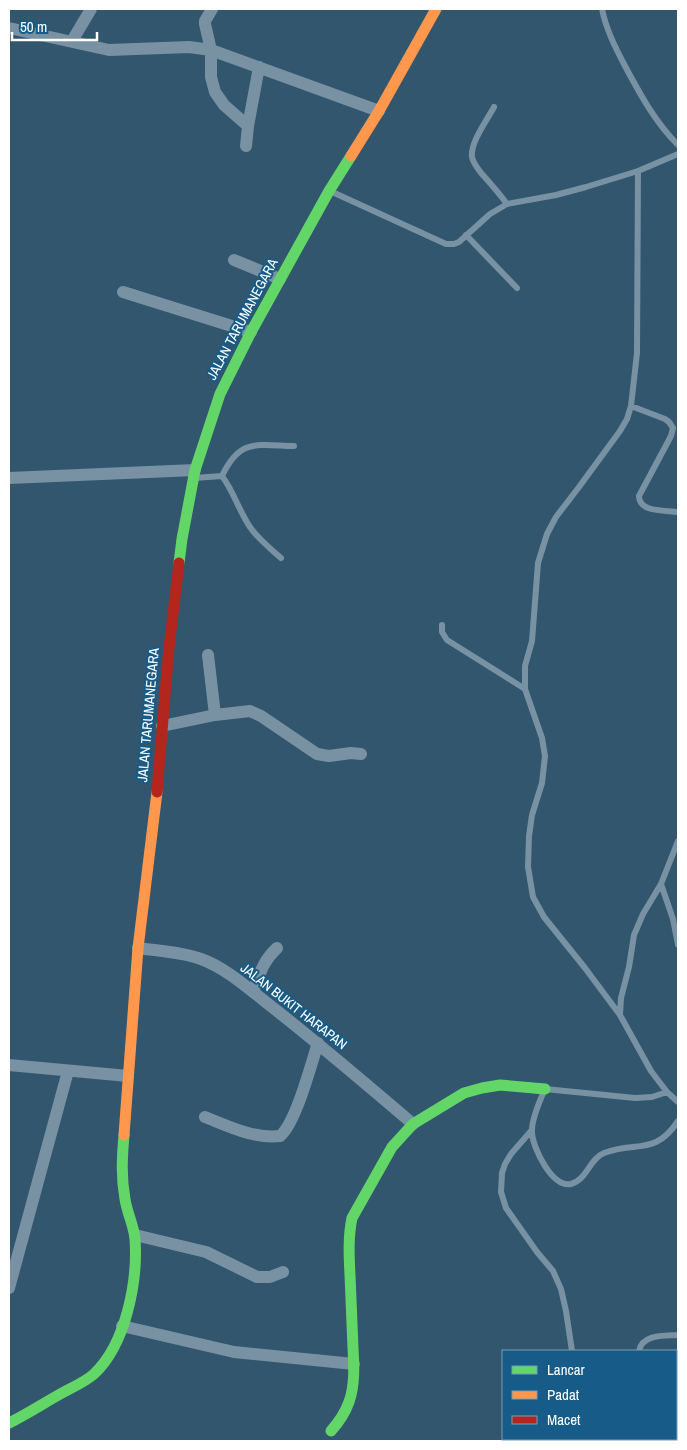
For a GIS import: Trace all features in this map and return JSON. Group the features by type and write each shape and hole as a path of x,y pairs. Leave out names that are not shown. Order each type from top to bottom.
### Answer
{"street":[{"path":"72,42 91,9"},
{"path":"212,9 205,24 212,50 211,78 215,92 224,105 248,126"},
{"name":"JALAN TARUMANEGARA","path":"9,1423 26,1416 95,1373 104,1364 112,1351 122,1326 131,1294 136,1255 134,1235 123,1191 121,1174 128,1076 138,948 156,802 174,594 194,474 220,394 251,332 329,191 379,111 436,9"},
{"path":"9,28 109,50 189,47 212,50 379,111"},
{"path":"246,146 259,67"},
{"path":"234,260 280,279"},
{"path":"123,292 251,332"},
{"path":"9,478 194,474"},
{"path":"208,656 214,715"},
{"path":"162,726 214,715 246,711 252,712 317,754 329,756 351,753 361,754"},
{"name":"JALAN BUKIT HARAPAN","path":"138,948 189,956 202,959 216,966 254,992 318,1043 413,1124"},
{"path":"254,992 264,963 277,948"},
{"path":"205,1117 255,1134 277,1137 282,1135 292,1119 318,1043"},
{"path":"9,1065 128,1076"},
{"path":"9,1288 68,1071"},
{"path":"331,1431 343,1418 353,1387 354,1364 349,1244 352,1218 392,1147 413,1124 464,1093 500,1085 545,1089"},
{"path":"134,1235 206,1252 258,1277 270,1277 283,1272"},
{"path":"122,1326 234,1352 354,1364"}],"lane":[{"path":"602,9 613,44 635,86 659,124 678,145"},
{"path":"494,108 475,144 472,156 481,173 506,204"},
{"path":"329,191 446,244 454,244 490,214 506,204 556,195 638,171 678,154"},
{"path":"638,171 637,353 631,406 627,419 620,431 556,517 547,534 538,563 525,689 542,738 545,756 542,784 532,815 528,867 533,897 544,918 585,968 620,1016 651,1071 666,1092 678,1102"},
{"path":"466,235 517,288"},
{"path":"631,406 665,419 673,428 671,436 639,496 639,501 649,509 678,512"},
{"path":"222,476 230,460 249,446 294,446"},
{"path":"194,474 222,476"},
{"path":"222,476 251,529 259,539 281,558"},
{"path":"442,625 442,632 447,640 525,689"},
{"path":"620,1016 621,998 629,967 634,935 643,914 661,884 678,841"},
{"path":"661,884 673,919 678,945"},
{"path":"572,1350 566,1311 557,1280 553,1271 506,1208 501,1192 502,1173 511,1154 531,1131 536,1110 545,1089 635,1098 652,1097 666,1092"},
{"path":"531,1131 538,1151 552,1176 561,1183 570,1184 580,1180 594,1160 602,1154 659,1142 678,1121"},
{"path":"640,1350 640,1345 646,1340 678,1335"}],"traffic: fast":[{"path":"179,563 195,470 220,394 251,332 329,191 351,156"},
{"path":"331,1431 342,1417 347,1406 353,1382 354,1362 349,1254 352,1218 392,1147 413,1124 464,1093 500,1085 545,1089"},
{"path":"9,1423 94,1374 105,1361 122,1329 132,1292 135,1256 135,1239 123,1183 124,1135"}],"traffic: slow":[{"path":"351,156 379,111 436,9"},
{"path":"124,1135 138,948 157,792"}],"traffic: jam":[{"path":"157,792 169,647 179,563"}]}
